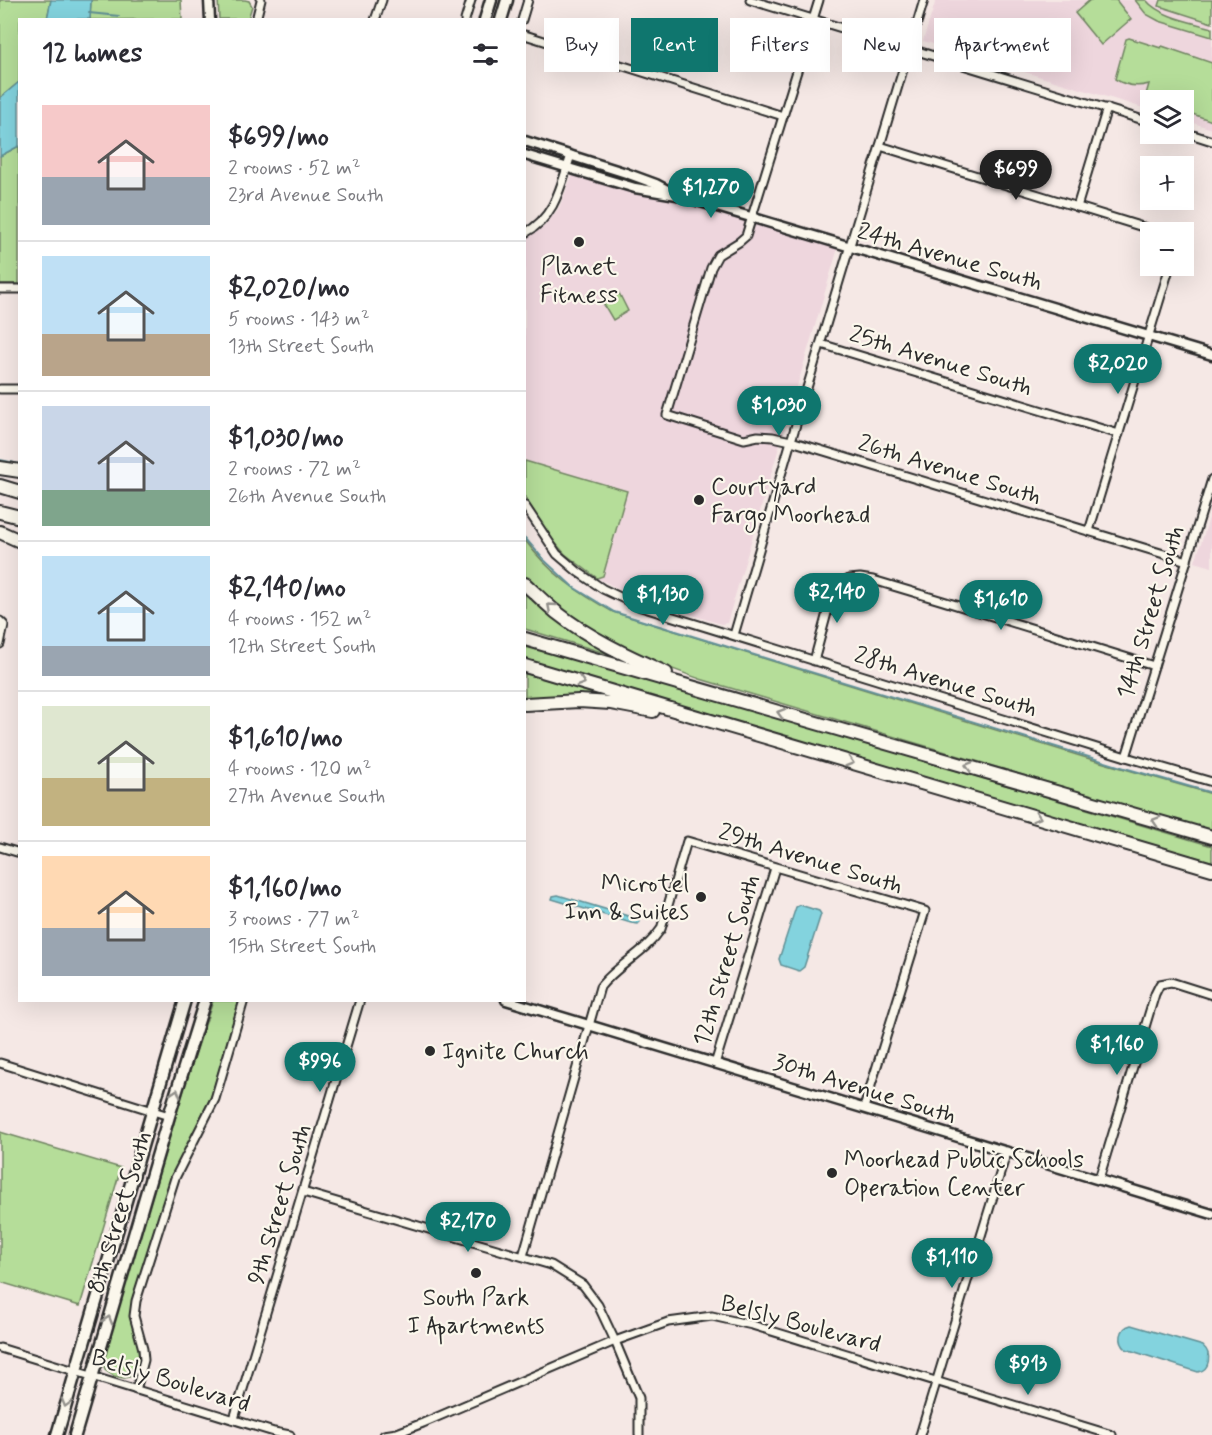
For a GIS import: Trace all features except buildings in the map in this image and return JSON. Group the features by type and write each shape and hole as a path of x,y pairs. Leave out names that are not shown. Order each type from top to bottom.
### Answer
{"highway":[{"path":"0,468 18,471"},
{"path":"0,486 18,491"},
{"path":"0,512 18,516"},
{"path":"0,532 18,541"},
{"path":"526,585 556,612 590,635 629,657 693,687"},
{"path":"526,639 1212,837"},
{"path":"526,666 1212,869"},
{"path":"526,704 579,701 611,703 734,727"}],"main road":[{"path":"486,18 491,0"},
{"path":"502,18 507,0"},
{"name":"8th Street South","path":"57,1435 183,1002"},
{"name":"8th Street South","path":"75,1435 204,1002"}],"street":[{"path":"209,0 210,18"},
{"path":"256,18 261,0"},
{"path":"376,18 382,0"},
{"path":"466,18 471,0"},
{"path":"523,18 528,0"},
{"path":"750,0 810,18"},
{"path":"813,18 819,0"},
{"path":"918,18 924,0"},
{"path":"526,34 783,116"},
{"path":"922,53 1140,119"},
{"path":"753,218 797,72"},
{"path":"734,635 790,441 902,72"},
{"path":"1077,207 1107,108"},
{"path":"1194,135 1212,141"},
{"name":"24th Avenue South","path":"526,141 656,184 676,195"},
{"path":"880,146 1140,226"},
{"name":"24th Avenue South","path":"526,155 635,188 676,195 1212,355"},
{"path":"526,232 534,228 552,209 571,155"},
{"path":"618,183 621,172"},
{"name":"26th Avenue South","path":"753,218 746,236 718,255 711,268 667,416 744,439 758,436 790,441 1186,561"},
{"path":"1089,531 1167,276"},
{"path":"0,289 18,289"},
{"name":"25th Avenue South","path":"821,344 1119,435"},
{"path":"0,389 18,389"},
{"name":"14th Street South","path":"1126,758 1212,479"},
{"name":"28th Avenue South","path":"526,508 557,554 603,590 641,607 1126,758 1212,782"},
{"path":"814,661 831,598 838,587 849,579 860,578 873,580 1154,666"},
{"path":"0,644 2,623"},
{"name":"29th Avenue South","path":"588,1025 600,987 607,977 654,940 661,929 687,841 925,911 864,1108"},
{"path":"0,847 18,852"},
{"name":"12th Street South","path":"715,1064 775,868"},
{"path":"1099,1179 1160,984 1172,982 1212,995"},
{"path":"136,1390 144,1360 134,1316 136,1301 175,1179 214,1099 242,1002"},
{"name":"9th Street South","path":"234,1419 359,1002"},
{"name":"30th Avenue South","path":"513,1002 1212,1214"},
{"path":"522,1256 588,1025"},
{"path":"0,1063 169,1116"},
{"path":"920,1435 1007,1151"},
{"path":"303,1192 552,1265 583,1285 598,1305 639,1398 639,1435"},
{"name":"Belsly Boulevard","path":"384,1435 397,1434 615,1341 668,1322 712,1316 752,1325 1112,1435"},
{"name":"Belsly Boulevard","path":"0,1348 290,1435"}],"shaded area":[{"path":"936,0 1212,0 1212,129 1194,123 1194,90 1140,90 1140,107 1025,72 1071,72 1071,18 934,18 934,44 923,41"},
{"path":"574,175 697,206 838,248 727,623 721,624 630,595 592,575 557,546 526,501 526,238 545,226 559,208"},
{"path":"1212,509 1212,567 1195,562"}],"green space":[{"path":"0,0 51,0 47,18 18,18 18,83 0,98"},
{"path":"91,0 181,0 182,18 90,18"},
{"path":"218,0 245,0 249,1 252,6 248,18 219,18"},
{"path":"1090,0 1116,0 1131,19 1101,45 1075,13"},
{"path":"1135,0 1146,0 1167,15 1212,28 1212,37 1159,21 1146,14"},
{"path":"1161,0 1212,0 1212,23 1159,6"},
{"path":"1126,39 1161,48 1162,46 1212,63 1212,121 1194,115 1194,90 1147,90 1149,84 1131,86 1115,79"},
{"path":"18,147 18,284 0,284 0,156"},
{"path":"619,293 628,311 613,320 603,303"},
{"path":"526,461 627,491 603,576 597,578 565,554 551,538 526,500"},
{"path":"526,541 565,581 613,612 1090,759 1212,794 1212,831 700,679 611,641 556,603 526,578"},
{"path":"526,590 625,659 526,629"},
{"path":"526,643 1212,846 1212,862 526,659"},
{"path":"526,673 611,699 526,699"},
{"path":"213,1002 239,1002 212,1094 172,1176 133,1296 131,1316 138,1345 139,1362 136,1373 124,1378 114,1376 106,1371 103,1364 107,1347 188,1076"},
{"path":"0,1132 121,1168 80,1306 0,1282"}],"water":[{"path":"51,0 91,0 90,18 47,18"},
{"path":"18,83 18,147 0,156 0,98"},
{"path":"558,895 638,919 640,922 631,923 552,899 553,896"},
{"path":"800,905 819,911 821,914 804,967 799,971 781,965 779,959 796,907"},
{"path":"1131,1325 1203,1346 1209,1357 1207,1365 1198,1372 1126,1349 1121,1336 1124,1329"}],"waterway":[{"path":"89,13 119,16"},
{"path":"0,460 18,464"},
{"path":"526,539 573,587 614,612 1212,793"}],"place":[{"name":"Planet Fitness","path":"579,242"},
{"name":"Courtyard Fargo Moorhead","path":"699,500"},
{"name":"Microtel Inn & Suites","path":"701,897"},
{"name":"Ignite Church","path":"430,1051"},
{"name":"Moorhead Public Schools Operation Center","path":"832,1173"},
{"name":"South Park I Apartments","path":"476,1273"}]}
